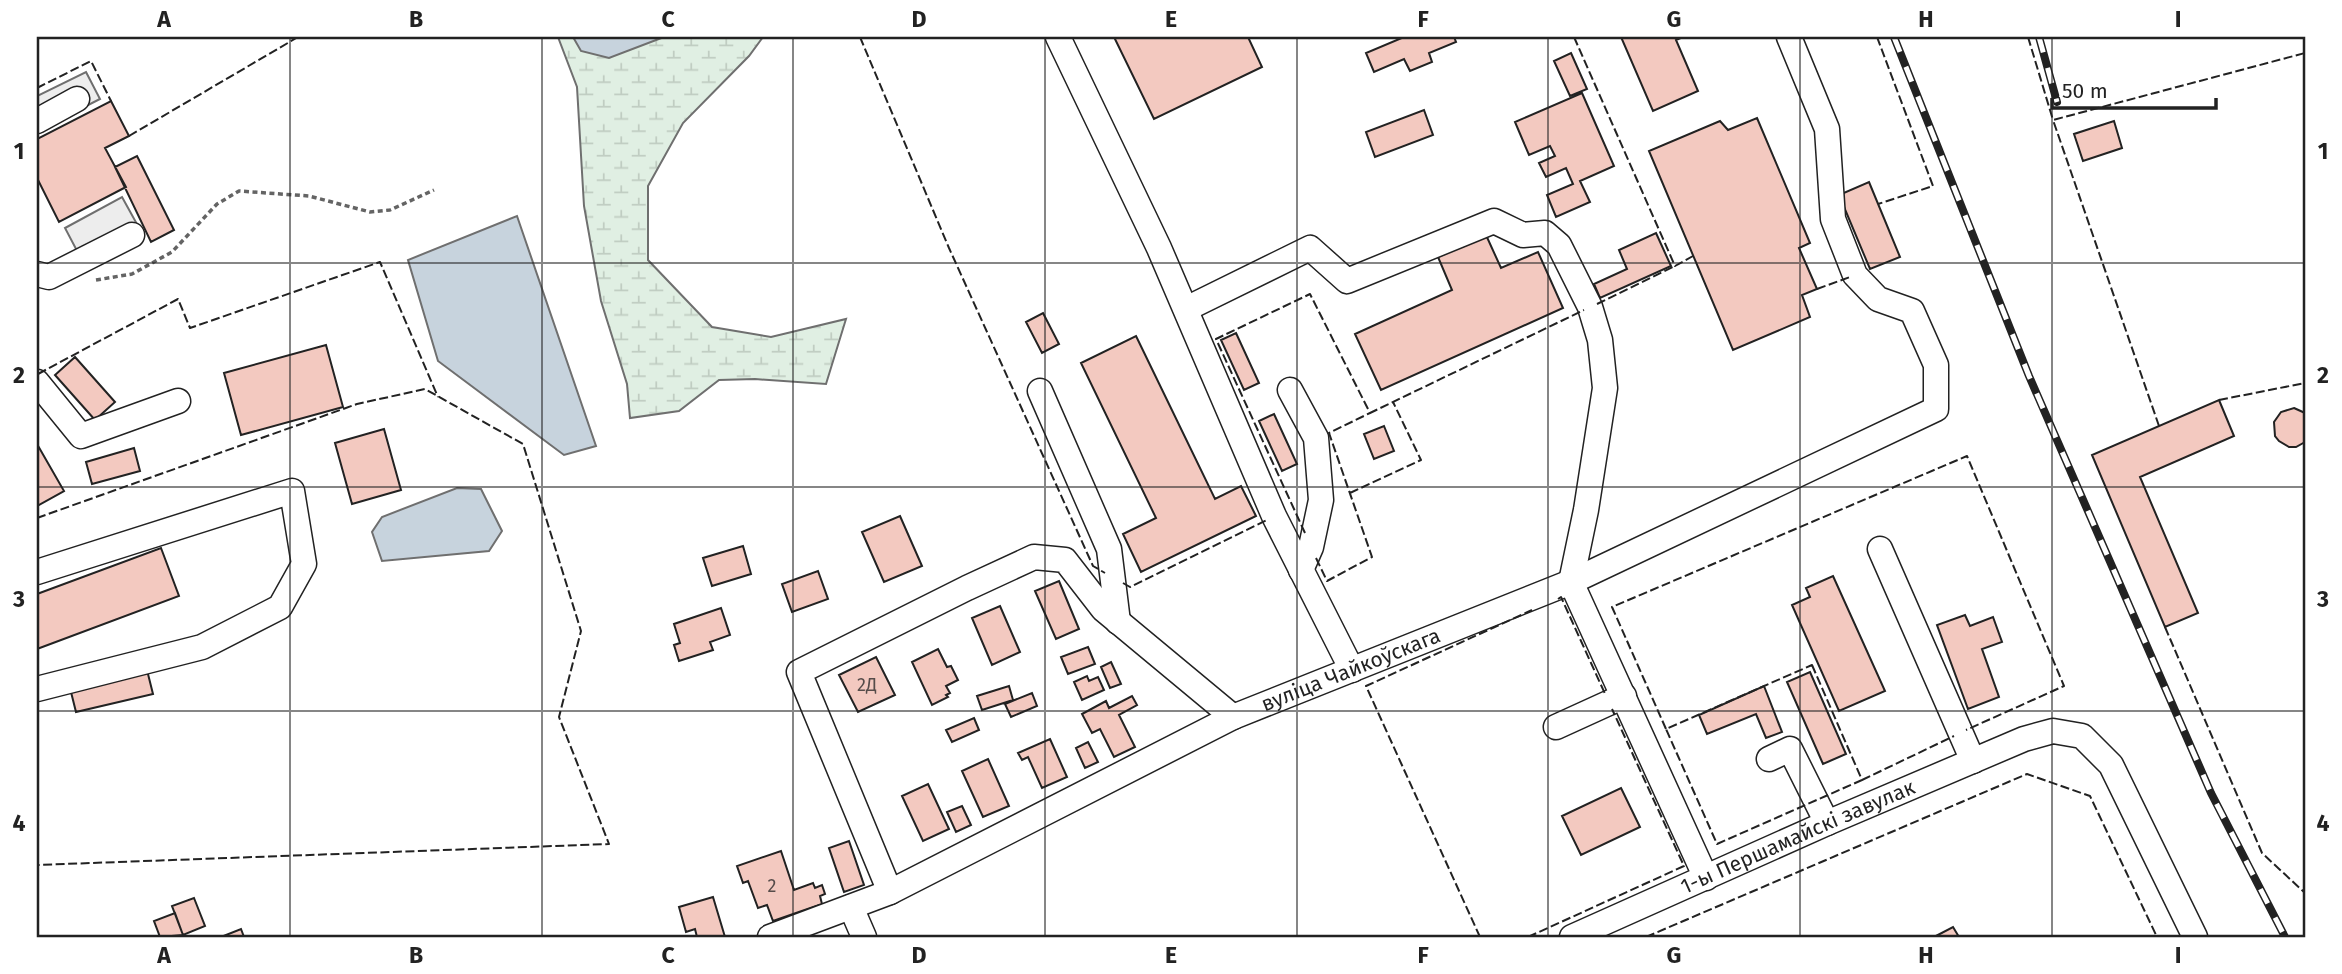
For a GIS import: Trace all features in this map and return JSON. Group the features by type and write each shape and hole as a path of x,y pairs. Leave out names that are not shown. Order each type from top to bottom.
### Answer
{"street":[{"path":"1058,37 1159,248 1274,516 1352,670"},
{"name":"вуліца Чайкоўскага","path":"770,937 890,891 1233,717 1571,582 1936,409 1936,365 1912,311 1878,299 1855,275 1833,219 1827,129 1789,37"},
{"path":"37,121 77,99"},
{"path":"1185,309 1310,248 1347,281 1494,221 1523,235 1545,233 1559,245 1590,307 1600,340 1605,388 1586,510 1571,582 1706,878"},
{"path":"37,274 49,277 132,234"},
{"path":"37,382 81,436 178,401"},
{"path":"1290,390 1316,438 1321,500 1311,547 1301,569"},
{"path":"1040,391 1109,549 1118,622"},
{"path":"37,572 292,491 304,565 280,607 202,647 37,690"},
{"path":"1880,549 1973,761"},
{"path":"890,891 799,672 1034,557 1065,560 1102,609 1233,717"},
{"path":"1556,727 1624,696"},
{"name":"1-ы Першамайскі завулак","path":"1572,937 1827,823 2024,739 2053,731 2082,736 2111,765 2195,937"},
{"path":"1769,759 1790,749 1827,823"},
{"path":"851,907 864,937"}],"path":[{"path":"87,282 132,274 172,252 217,204 239,191 309,195 370,212 390,210 434,190"}],"green space":[{"path":"558,37 763,37 749,56 683,123 648,186 648,260 712,327 771,337 846,319 826,384 755,379 719,380 679,411 630,418 627,384 601,301 584,206 577,87"}],"shaded area":[{"path":"573,37 664,37 609,58 581,51"},
{"path":"86,72 100,99 37,131 37,96"},
{"path":"122,197 143,235 85,266 65,228"},
{"path":"517,216 596,446 564,455 438,361 408,260"},
{"path":"457,488 481,489 502,531 489,551 382,561 372,532 382,517"}],"building":[{"path":"1114,37 1248,37 1262,67 1154,119"},
{"path":"1404,37 1454,37 1456,42 1429,53 1432,62 1410,71 1404,59 1374,72 1366,53"},
{"path":"1621,37 1683,37 1676,40 1698,91 1653,111"},
{"path":"1571,53 1587,89 1570,96 1554,61"},
{"path":"1582,93 1614,166 1580,181 1590,202 1556,217 1547,195 1573,184 1566,168 1546,177 1539,163 1555,156 1550,146 1529,155 1515,122"},
{"path":"111,101 129,136 105,148 126,187 59,222 37,178 37,139"},
{"path":"1424,110 1433,135 1375,157 1366,132"},
{"path":"1757,118 1810,243 1799,248 1817,289 1802,295 1810,317 1733,350 1649,151 1720,121 1728,130"},
{"path":"2114,121 2122,148 2083,161 2074,134"},
{"path":"137,156 174,230 151,242 115,167"},
{"path":"1869,182 1900,257 1870,269 1839,195"},
{"path":"1656,233 1671,266 1600,298 1594,284 1627,269 1619,250"},
{"path":"1486,235 1501,268 1538,252 1563,308 1381,390 1355,334 1452,290 1438,257"},
{"path":"1043,313 1059,344 1042,353 1026,322"},
{"path":"1236,333 1259,383 1244,390 1221,340"},
{"path":"1136,336 1215,499 1241,486 1256,516 1141,572 1123,534 1156,518 1081,363"},
{"path":"326,345 343,407 241,435 224,373"},
{"path":"75,357 115,402 95,420 55,375"},
{"path":"2219,400 2234,436 2140,477 2198,613 2165,627 2092,455"},
{"path":"2294,408 2305,413 2305,442 2289,447 2275,436 2274,422 2281,412"},
{"path":"1274,414 1297,464 1282,471 1259,421"},
{"path":"1384,426 1394,451 1374,459 1364,434"},
{"path":"384,429 401,490 352,504 335,443"},
{"path":"37,444 64,491 37,506"},
{"path":"134,448 140,471 92,484 86,462"},
{"path":"900,516 922,566 884,582 862,532"},
{"path":"743,546 751,574 712,586 703,558"},
{"path":"161,548 179,596 37,649 37,594"},
{"path":"818,571 828,599 792,612 782,584"},
{"path":"1833,576 1885,691 1839,711 1792,605 1810,597 1806,588"},
{"path":"1059,581 1079,629 1056,639 1035,591"},
{"path":"1000,606 1020,652 992,665 972,618"},
{"path":"721,608 730,635 710,642 713,650 679,661 674,645 680,643 674,624"},
{"path":"1965,615 1970,626 1993,617 2002,642 1982,649 1999,697 1968,709 1937,625"},
{"path":"1088,647 1095,664 1068,674 1061,657"},
{"path":"938,649 947,667 951,666 958,680 946,686 950,693 946,695 948,697 932,705 912,662"},
{"path":"876,657 895,695 858,712 839,675"},
{"path":"1111,662 1121,684 1110,688 1101,667"},
{"path":"146,666 153,694 76,712 69,684"},
{"path":"1810,672 1846,754 1823,764 1787,682"},
{"path":"1087,676 1089,681 1098,677 1104,690 1082,700 1074,682"},
{"path":"1009,686 1013,700 982,710 977,696"},
{"path":"1764,686 1782,732 1766,738 1756,714 1707,734 1699,715"},
{"path":"1032,693 1037,706 1011,717 1005,704"},
{"path":"1132,696 1137,705 1119,715 1135,747 1114,757 1100,729 1092,733 1082,714 1106,701 1109,708"},
{"path":"974,718 979,730 952,742 946,730"},
{"path":"1050,739 1067,777 1042,788 1028,757 1022,760 1018,753"},
{"path":"1088,742 1098,762 1085,768 1076,748"},
{"path":"988,759 1009,806 983,817 962,771"},
{"path":"928,784 949,829 923,841 902,796"},
{"path":"1621,788 1640,827 1581,855 1562,816"},
{"path":"962,806 971,825 956,832 947,812"},
{"path":"849,841 864,885 844,892 829,848"},
{"path":"781,851 794,890 813,883 815,888 822,885 825,894 820,896 822,904 773,921 767,905 758,908 748,881 743,883 737,866"},
{"path":"713,897 725,937 697,937 695,929 686,932 679,907"},
{"path":"194,898 205,926 183,935 172,906"},
{"path":"175,913 183,935 160,937 154,921"},
{"path":"1953,927 1959,937 1934,937"},
{"path":"241,929 244,937 221,937"}],"railway":[{"path":"1894,37 2029,376 2211,793 2285,937"},
{"path":"2039,37 2057,102"}],"fence":[{"path":"129,136 298,37"},
{"path":"860,37 949,248 1093,566 1105,573"},
{"path":"1574,37 1675,266 1693,256"},
{"path":"1877,37 1933,186 1878,204"},
{"path":"2028,37 2053,120"},
{"path":"2159,426 2053,120 2305,53"},
{"path":"37,88 91,61 111,101"},
{"path":"38,374 178,299 190,328 380,262 438,397"},
{"path":"1597,304 1675,266"},
{"path":"1817,289 1850,277"},
{"path":"1305,533 1216,339 1310,294 1370,413 1584,310"},
{"path":"2219,400 2305,383"},
{"path":"37,518 357,404 425,389 523,444 581,631 559,717 609,844 37,865"},
{"path":"1350,493 1421,460 1393,402"},
{"path":"1316,558 1327,581 1372,557 1329,433 1370,413"},
{"path":"1666,729 1612,607 1967,456 2064,686 1966,730"},
{"path":"1123,583 1130,587 1267,520"},
{"path":"1558,599 1561,597 1606,696"},
{"path":"1480,937 1366,686 1532,610"},
{"path":"2165,627 2262,853 2305,893"},
{"path":"1812,665 1862,780 1717,844 1666,729 1812,665"},
{"path":"1528,937 1684,866 1612,709"},
{"path":"1862,780 1954,736"},
{"path":"1646,937 2027,774 2090,796 2157,937"}]}
